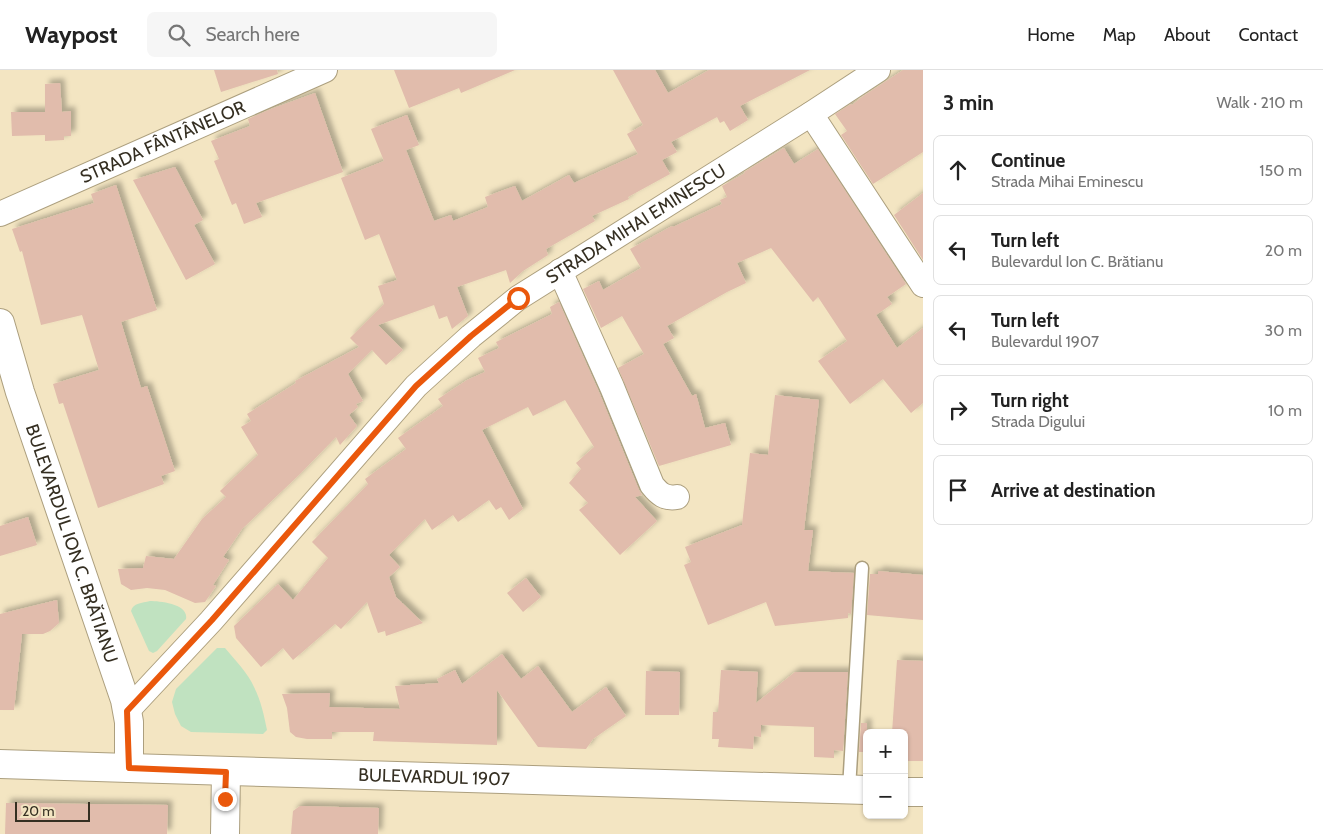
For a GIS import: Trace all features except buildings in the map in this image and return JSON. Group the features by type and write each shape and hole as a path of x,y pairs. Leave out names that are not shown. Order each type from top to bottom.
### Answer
{"main road":[{"name":"BULEVARDUL ION C. BRĂTIANU","path":"0,323 20,392 121,687 127,711 129,768"},
{"name":"BULEVARDUL 1907","path":"0,764 858,790"},
{"path":"225,834 226,772"},
{"path":"908,792 923,792"}],"street":[{"name":"STRADA FÂNTÂNELOR","path":"0,214 326,70"},
{"name":"STRADA MIHAI EMINESCU","path":"127,711 212,620 416,386 471,336 518,298 878,70"},
{"path":"811,114 923,285"},
{"path":"560,271 612,387 652,486 663,496 677,497"}],"lane":[{"path":"858,790 862,568"}],"green space":[{"path":"150,601 173,604 186,614 186,619 153,653 149,651 131,611 136,605"},
{"path":"217,648 225,648 251,682 259,698 265,719 267,730 263,734 191,732 181,726 172,702 176,689"}],"route":[{"path":"225,799 226,772 129,768 127,711 212,620 416,386 471,336 518,298"}]}
